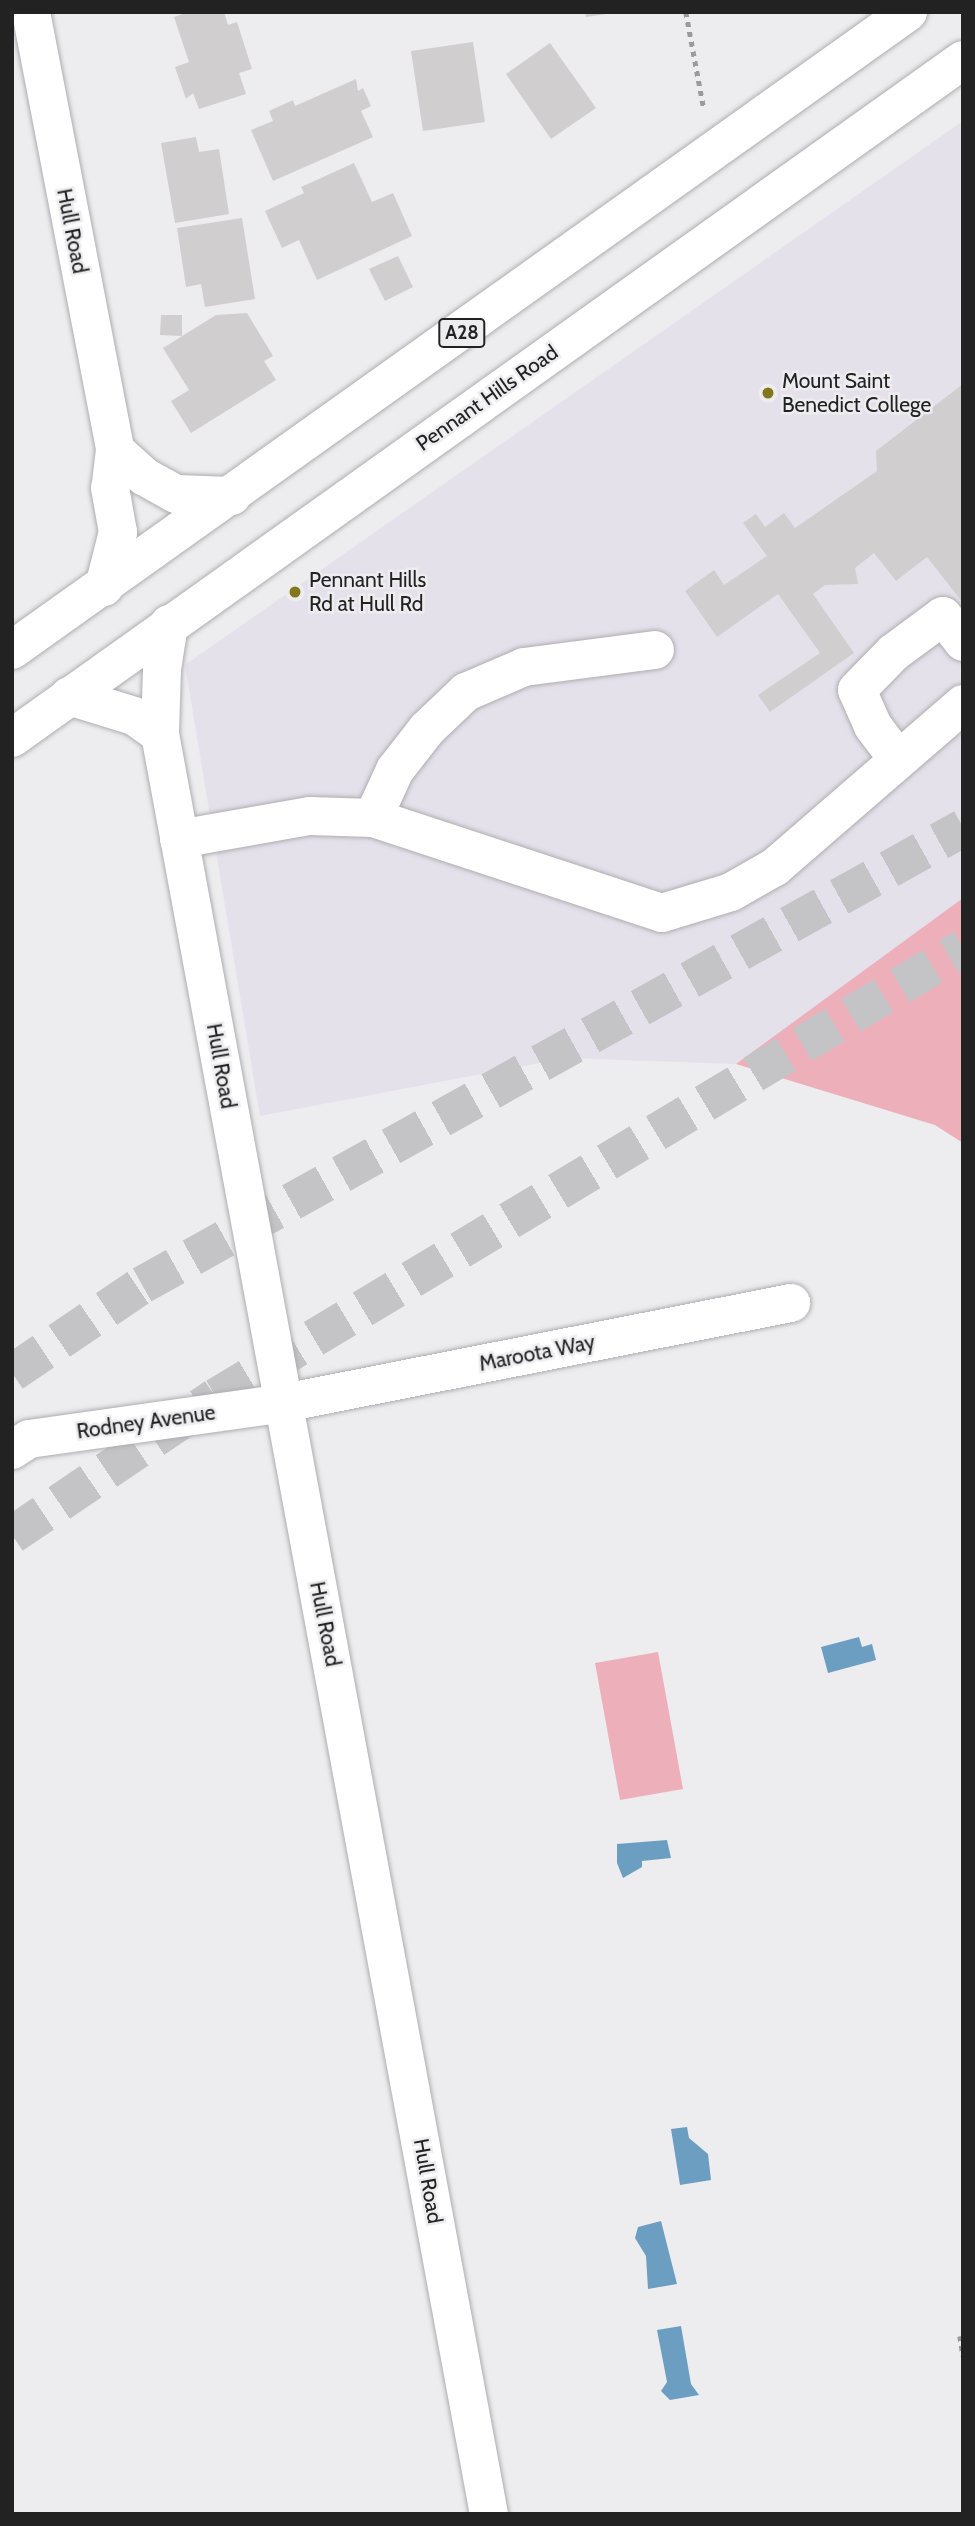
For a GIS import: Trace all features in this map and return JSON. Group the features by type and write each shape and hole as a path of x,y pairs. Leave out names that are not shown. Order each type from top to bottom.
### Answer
{"main road":[{"name":"Hull Road","path":"31,12 115,450 110,488 118,532 104,587"},
{"name":"A28","path":"12,650 232,496 908,12"},
{"name":"Pennant Hills Road","path":"12,738 963,60"},
{"path":"115,450 145,477 176,494 232,496"},
{"path":"897,758 873,726 857,690 892,653 943,616 963,642"},
{"name":"Hull Road","path":"169,624 162,669 160,734 489,2514"},
{"path":"373,818 395,771 427,729 466,692 524,667 654,650"},
{"path":"69,696 134,716 160,734"},
{"path":"179,839 310,816 373,818 662,913 731,892 775,867 897,758 963,704"},
{"name":"Maroota Way","path":"284,1403 791,1303"},
{"name":"Rodney Avenue","path":"12,1450 29,1438 284,1403"}],"path":[{"path":"686,12 704,109"},
{"path":"960,2336 963,2356"}],"shaded area":[{"name":"Mount Saint Benedict College","path":"963,121 963,1143 935,1125 736,1064 566,1058 260,1116 185,665"},
{"path":"963,898 963,1143 935,1125 736,1064"},
{"path":"658,1652 683,1789 620,1800 595,1663"}],"water":[{"path":"859,1637 862,1647 872,1644 876,1660 828,1673 821,1647"},
{"path":"667,1840 671,1858 642,1861 642,1867 623,1878 617,1863 617,1844"},
{"path":"687,2127 689,2138 708,2154 711,2180 680,2185 671,2129"},
{"path":"661,2221 677,2284 648,2289 646,2256 635,2238 638,2227"},
{"path":"681,2326 691,2384 699,2395 670,2400 661,2391 667,2382 657,2330"}],"building":[{"path":"189,12 224,12 228,25 237,22 252,69 239,73 246,94 199,109 193,93 186,99 175,67 189,62 174,17"},
{"path":"585,12 605,12 606,14 586,17"},
{"path":"473,42 485,122 423,131 411,51"},
{"path":"550,43 596,108 551,139 506,74"},
{"path":"356,79 358,91 363,88 371,106 361,111 373,137 273,181 251,130 273,121 269,111 293,100 295,106"},
{"path":"196,137 199,152 219,149 229,214 175,223 161,143"},
{"path":"354,163 372,202 393,193 412,236 317,280 299,240 282,248 265,211 304,193 301,187"},
{"path":"242,218 255,299 205,307 201,284 186,287 177,228"},
{"path":"398,256 413,287 385,301 369,269"},
{"path":"247,313 273,356 264,361 276,380 191,433 171,401 189,390 163,348 216,315"},
{"path":"161,315 182,315 182,336 160,335"},
{"path":"963,384 963,603 927,557 896,581 874,553 855,568 858,584 825,585 813,594 854,653 770,712 758,695 820,653 778,594 717,637 685,591 714,570 724,585 767,556 743,523 756,514 765,527 784,513 795,528 877,471 876,451"}],"tunnel":[{"path":"12,1373 142,1285 963,828"},
{"path":"12,1535 216,1397 963,948"}],"place":[{"name":"Mount Saint Benedict College","path":"768,393"},
{"name":"Pennant Hills Rd at Hull Rd","path":"295,592"}]}
